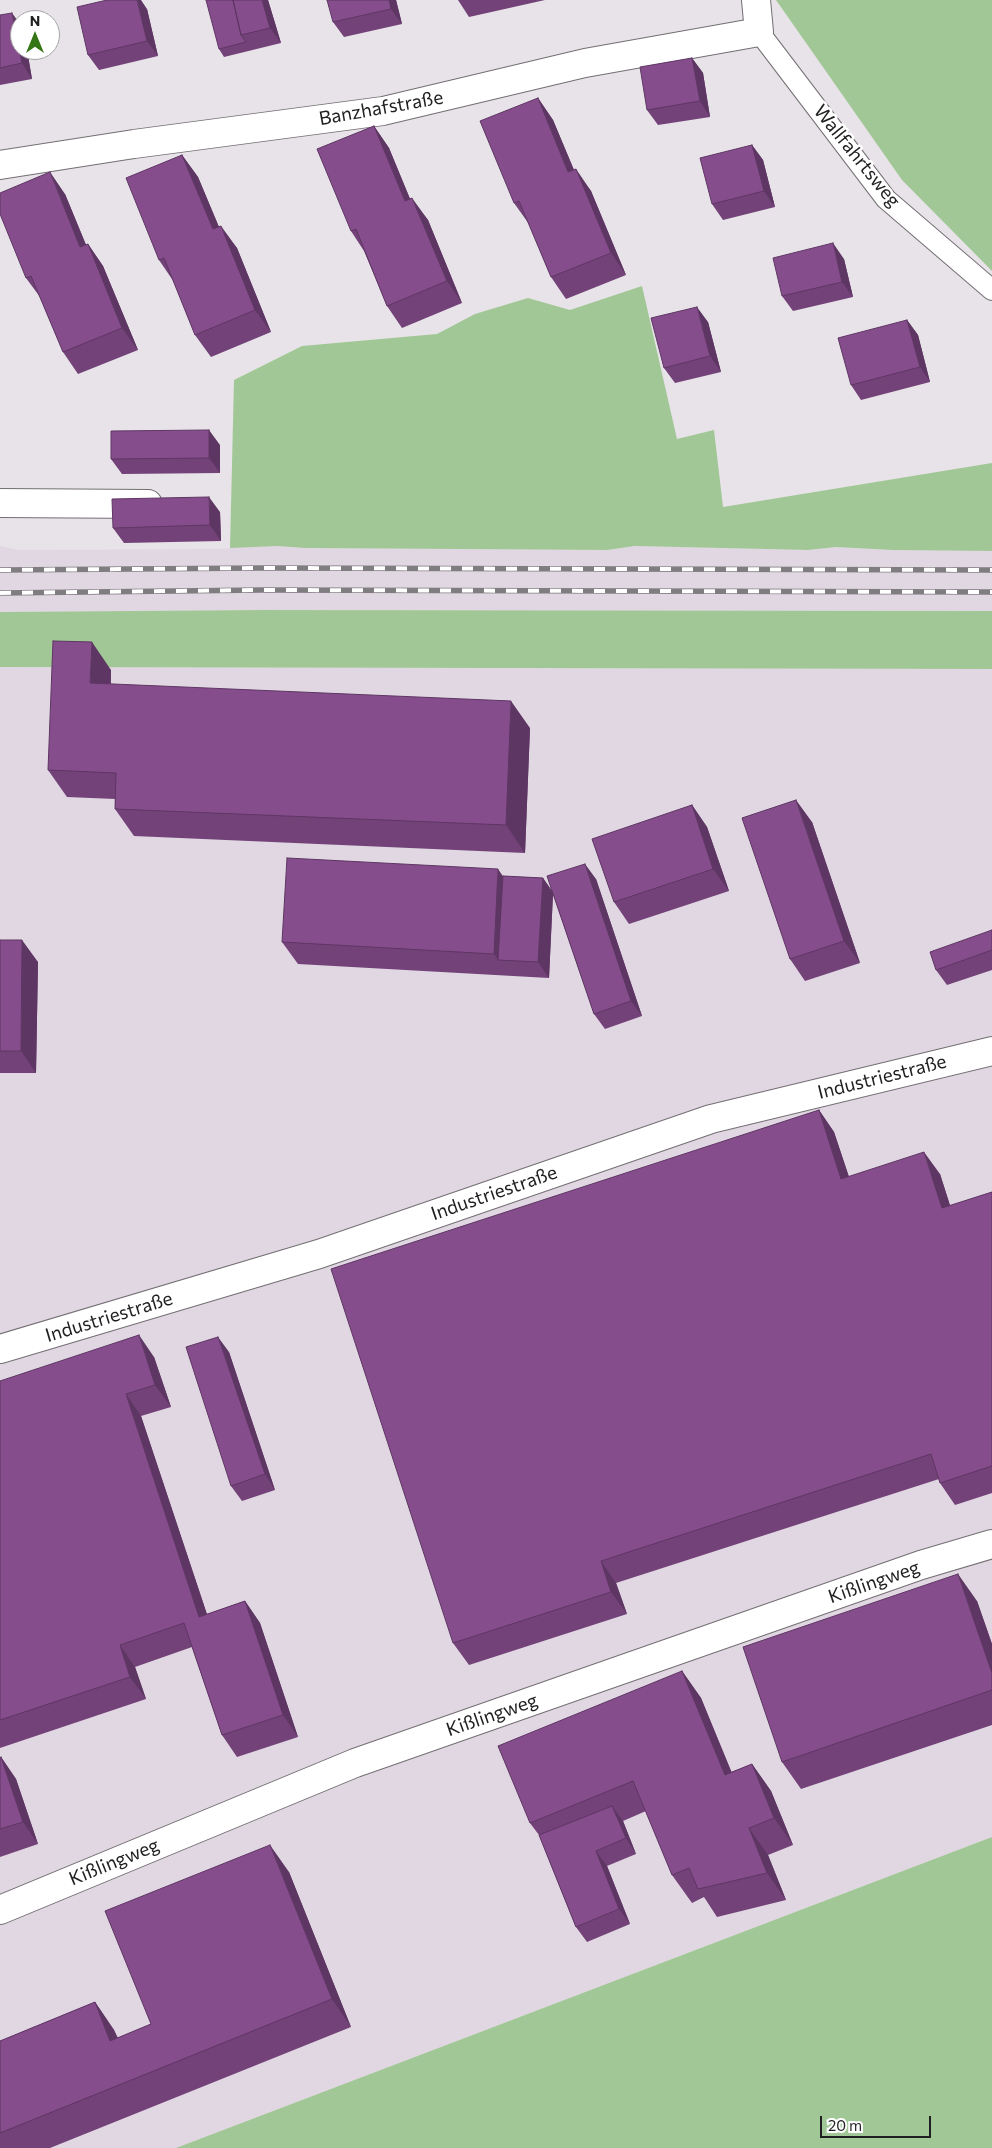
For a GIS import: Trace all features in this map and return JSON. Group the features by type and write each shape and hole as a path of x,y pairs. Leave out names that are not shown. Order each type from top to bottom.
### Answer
{"street":[{"path":"756,0 759,32"},
{"name":"Banzhafstraße","path":"0,165 134,144 383,111 585,63 759,32"},
{"path":"0,503 175,504"},
{"name":"Industriestraße","path":"0,1349 319,1254 711,1119 992,1051"},
{"name":"Kißlingweg","path":"0,1910 355,1763 912,1568 992,1544"}],"lane":[{"name":"Wallfahrtsweg","path":"759,32 886,198 992,290"}],"shaded area":[{"path":"0,546 19,550 222,549 249,546 277,546 305,548 607,550 635,546 808,550 836,547 892,550 992,551 992,611 263,610 0,612"},
{"path":"0,667 992,669 992,1837 176,2148 0,2148"}],"green space":[{"path":"776,0 992,0 992,271 902,180"},
{"path":"642,286 677,439 714,430 723,507 992,463 992,551 892,550 836,547 808,550 635,546 607,550 305,548 277,546 230,548 234,380 302,346 437,334 475,314 528,298 570,310"},
{"path":"263,610 992,611 992,669 0,667 0,612"},
{"path":"992,1837 992,2148 176,2148 462,2039"}],"building":[{"path":"107,0 137,0 147,41 88,55 77,7"},
{"path":"206,0 233,0 241,35 246,42 219,49"},
{"path":"233,0 262,0 270,28 241,35"},
{"path":"327,0 389,0 391,9 333,22"},
{"path":"10,13 10,60 21,60 22,63 0,68 0,15"},
{"path":"692,58 700,101 647,110 640,67"},
{"path":"538,98 568,172 576,169 611,253 551,277 519,201 514,203 480,121"},
{"path":"374,126 405,201 412,198 447,281 387,306 356,229 351,231 317,149"},
{"path":"752,145 764,191 712,204 700,158"},
{"path":"182,155 213,229 221,226 255,310 195,335 164,258 159,260 126,178"},
{"path":"50,172 80,247 88,244 122,328 63,352 31,276 26,278 0,214 0,193"},
{"path":"833,243 842,282 782,296 773,258"},
{"path":"697,307 710,356 664,368 651,318"},
{"path":"907,320 920,367 851,385 838,338"},
{"path":"209,430 209,458 111,459 111,431"},
{"path":"209,497 210,525 113,528 112,499"},
{"path":"53,641 92,642 90,683 511,701 506,825 115,809 116,773 48,770"},
{"path":"796,800 844,941 790,959 742,818"},
{"path":"692,805 713,869 614,902 592,839"},
{"path":"287,858 498,869 494,954 282,942"},
{"path":"585,864 631,1001 594,1014 547,876"},
{"path":"503,876 543,878 538,962 498,960"},
{"path":"992,930 992,950 936,970 930,952"},
{"path":"0,940 22,940 21,1051 0,1051"},
{"path":"819,1110 841,1179 924,1152 942,1208 992,1192 992,1466 940,1483 931,1454 601,1561 611,1592 453,1643 331,1269"},
{"path":"139,1335 155,1385 126,1394 199,1617 245,1601 283,1715 222,1735 184,1623 120,1645 130,1677 0,1720 0,1381"},
{"path":"218,1337 265,1474 231,1486 186,1347"},
{"path":"958,1574 992,1673 992,1690 782,1762 743,1647"},
{"path":"682,1671 725,1775 752,1764 774,1818 749,1828 767,1873 698,1889 689,1868 672,1875 633,1781 530,1823 498,1746"},
{"path":"0,1758 23,1822 0,1829"},
{"path":"612,1806 626,1838 596,1851 619,1909 576,1927 539,1835"},
{"path":"270,1845 332,1999 0,2133 0,2041 95,2002 110,2041 151,2024 105,1911"}],"railway":[{"path":"0,570 263,568 992,570"},
{"path":"0,593 263,590 992,592"}]}
